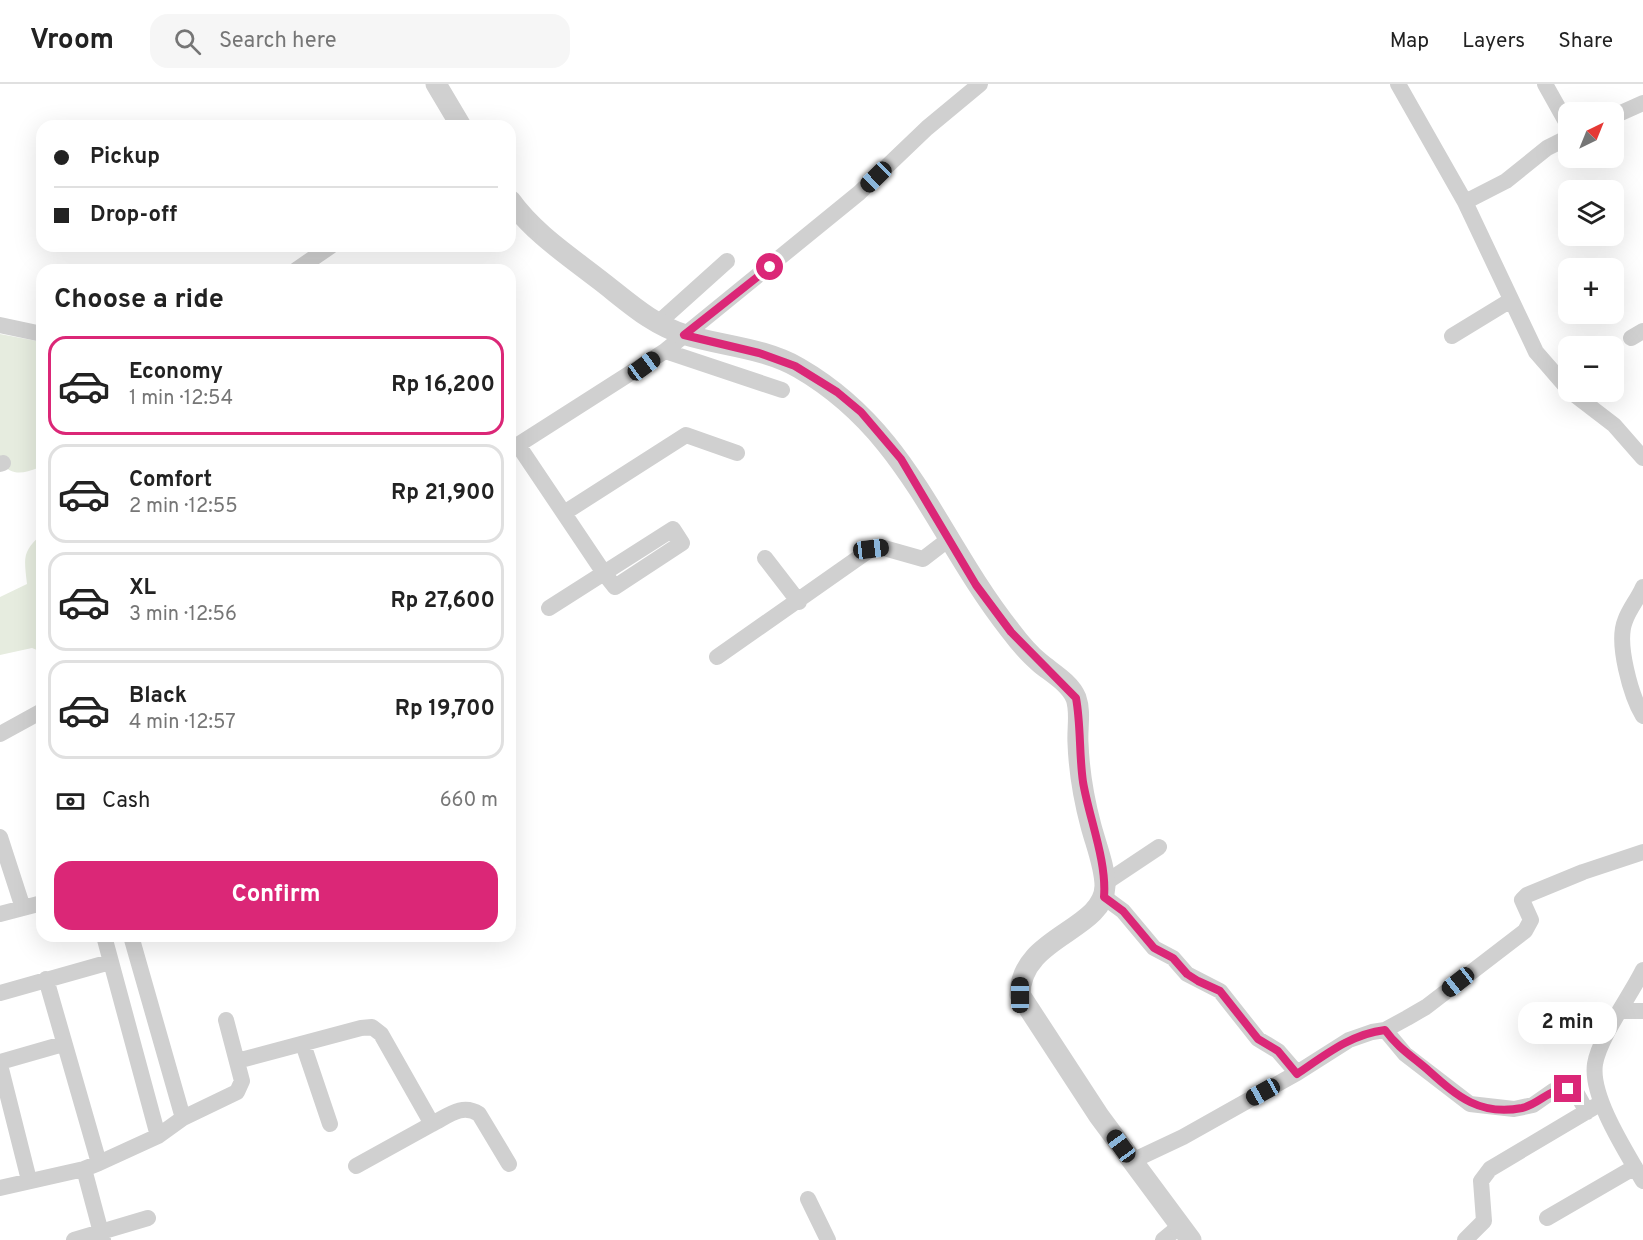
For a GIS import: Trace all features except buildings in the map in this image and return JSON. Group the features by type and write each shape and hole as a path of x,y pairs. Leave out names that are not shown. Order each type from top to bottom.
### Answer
{"street":[{"path":"436,84 457,120"},
{"path":"516,447 665,351 850,201 927,128 980,84"},
{"path":"1398,84 1465,202 1536,352 1558,377"},
{"path":"1545,84 1558,107"},
{"path":"1624,112 1643,103"},
{"path":"1465,202 1506,181 1547,148 1558,142"},
{"path":"516,207 543,236 567,257 658,323 684,335 759,353 795,366 837,392 861,412 901,459 976,585 1011,632 1076,698 1083,783 1104,890 1154,948 1173,958 1192,978 1220,991 1258,1039 1278,1051 1297,1074"},
{"path":"305,264 322,252"},
{"path":"658,323 727,261"},
{"path":"1452,336 1511,300"},
{"path":"0,325 36,333"},
{"path":"665,351 782,390"},
{"path":"1584,402 1614,425 1638,449 1643,458"},
{"path":"564,513 686,435 737,453"},
{"path":"516,451 564,513 604,573 549,608"},
{"path":"717,657 871,549 890,549 923,559 949,540"},
{"path":"765,558 798,602"},
{"path":"1643,587 1624,622 1628,675 1635,703 1643,717"},
{"path":"0,734 36,714"},
{"path":"1,841 22,908"},
{"path":"1159,847 1104,890 1090,915 1038,954 1024,969 1020,981 1020,995 1132,1161 1186,1233 1163,1240"},
{"path":"1132,1161 1183,1137 1297,1074 1349,1040 1385,1030 1426,1007 1525,931 1531,920 1522,900 1527,896 1582,872 1643,852"},
{"path":"0,914 36,904"},
{"path":"105,942 158,1136"},
{"path":"133,942 183,1118"},
{"path":"0,993 110,962"},
{"path":"1546,1218 1632,1174 1602,1102 1596,1083 1595,1064 1643,970"},
{"path":"46,980 91,1166 102,1236"},
{"path":"1622,1011 1643,1011"},
{"path":"0,1188 91,1166 158,1136 183,1118 237,1092 242,1081 226,1020"},
{"path":"237,1061 372,1027 381,1034 432,1124"},
{"path":"1385,1030 1405,1054 1470,1104 1514,1109 1533,1105 1553,1091 1562,1089 1577,1094 1587,1112"},
{"path":"29,1180 0,1063 63,1044"},
{"path":"303,1044 330,1124"},
{"path":"1465,1240 1484,1221 1481,1181 1490,1169 1602,1102"},
{"path":"356,1166 462,1108 471,1109 479,1114 509,1164"},
{"path":"808,1199 828,1240"},
{"path":"74,1240 102,1236 148,1218"}],"shaded area":[{"path":"0,334 36,341 36,469 27,472 13,472 0,462"},
{"path":"36,541 36,650 32,648 0,655 0,597 27,584 26,556"}],"route":[{"path":"770,267 684,335 759,353 795,366 837,392 861,412 901,459 976,585 1011,632 1038,662 1059,677 1076,698 1080,764 1090,822 1105,883 1104,897 1123,911 1154,948 1173,958 1187,974 1220,991 1258,1039 1278,1051 1297,1074 1349,1040 1385,1030 1405,1054 1470,1104 1514,1109 1533,1105 1553,1091 1568,1089"}]}
